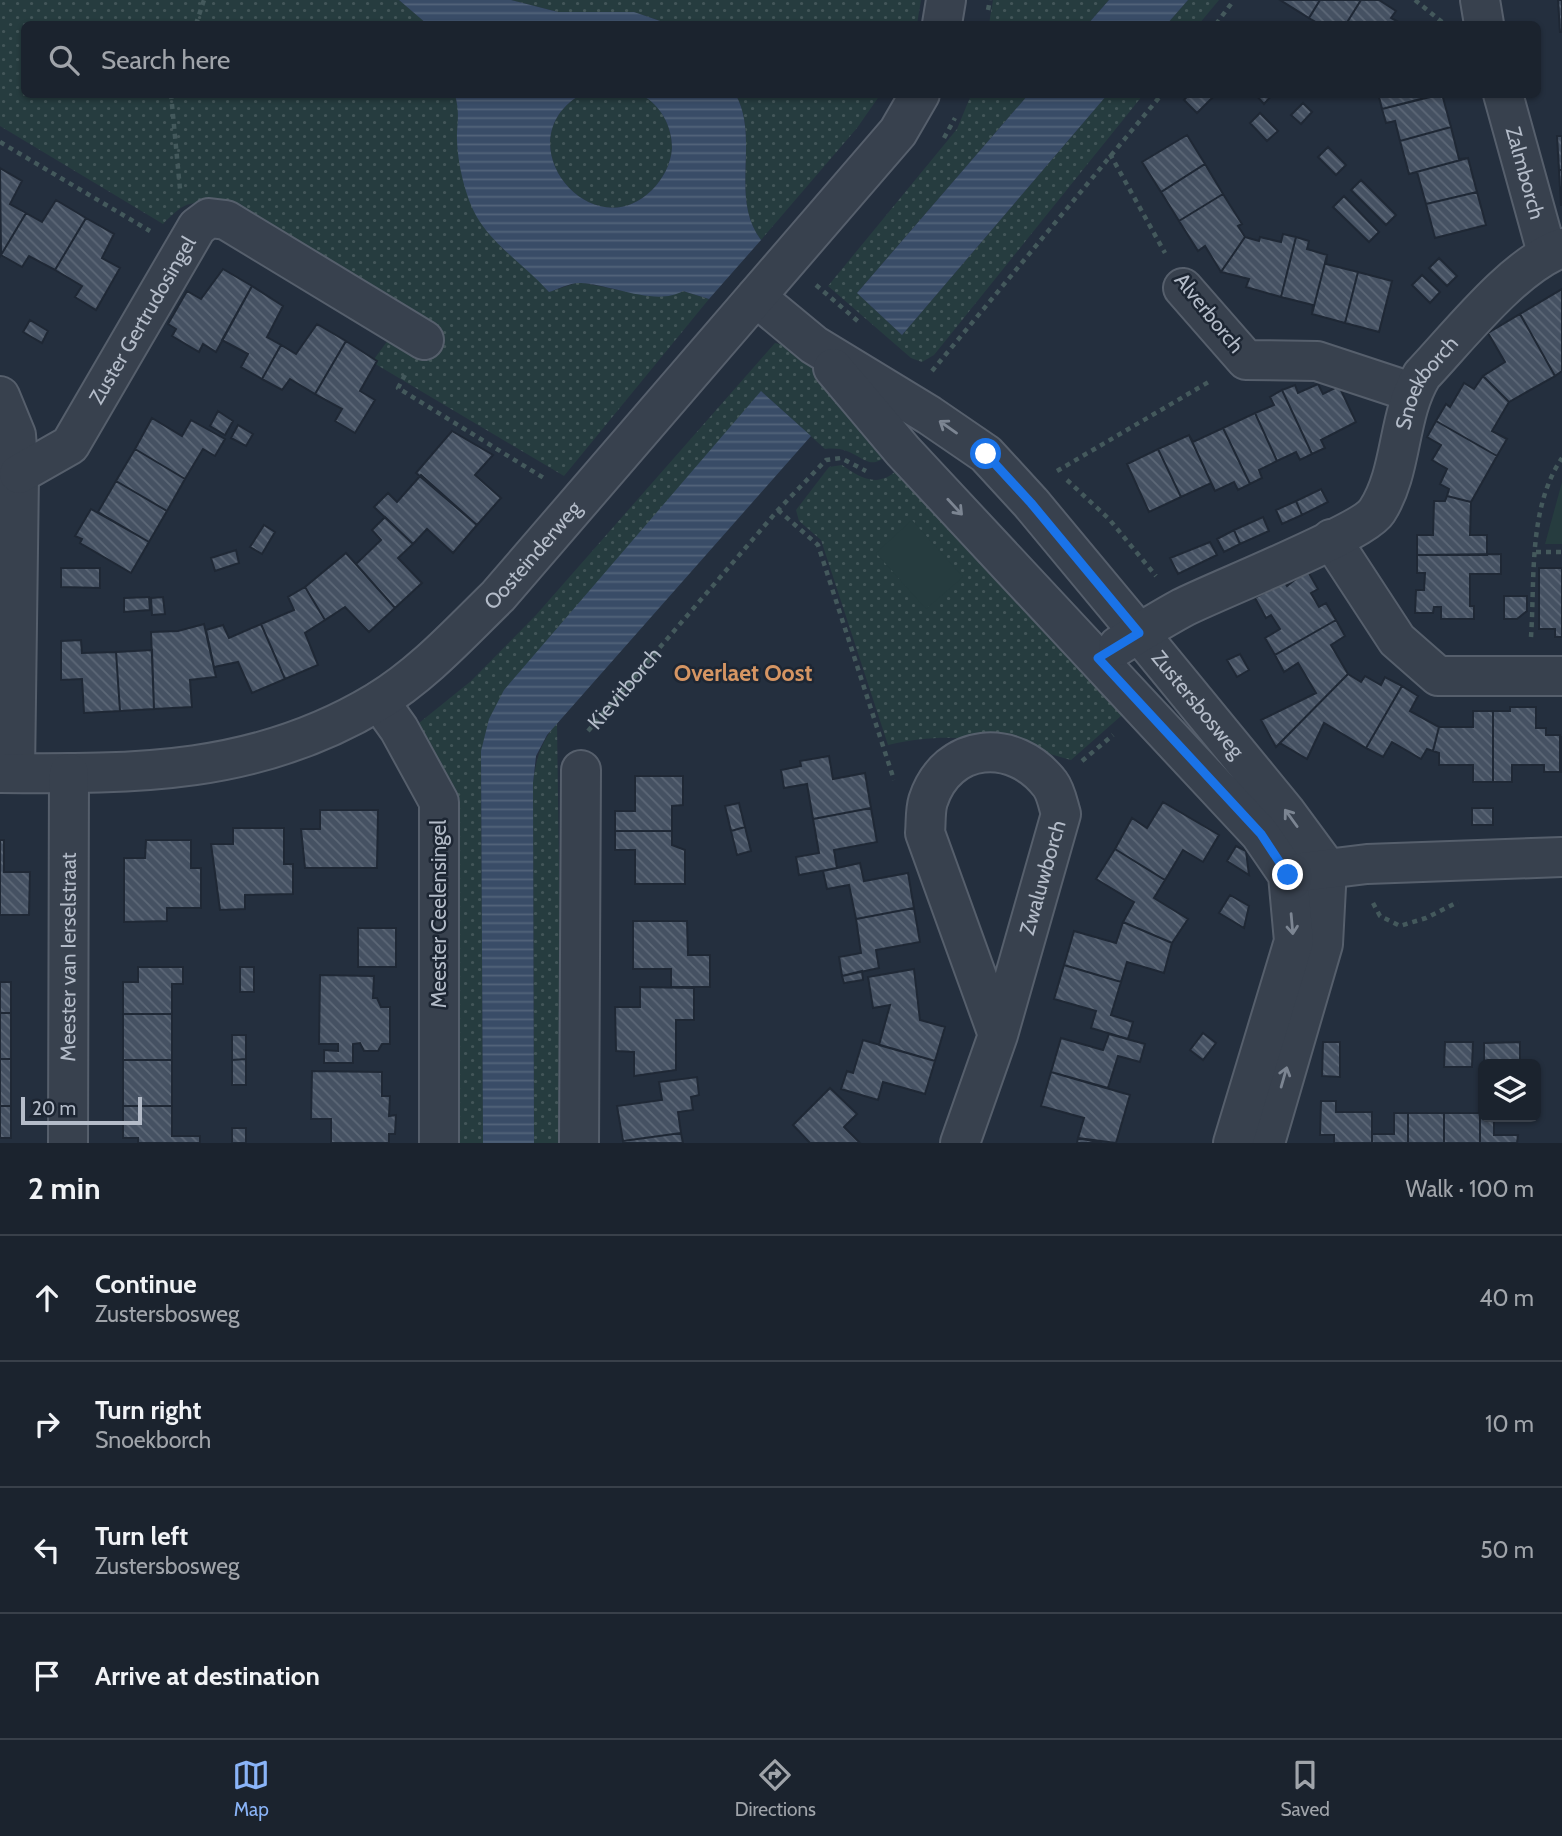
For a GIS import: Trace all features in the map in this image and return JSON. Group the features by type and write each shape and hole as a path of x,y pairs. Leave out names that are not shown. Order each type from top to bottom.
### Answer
{"street":[{"path":"942,21 946,0"},
{"path":"1480,0 1484,21"},
{"name":"Oosteinderweg","path":"8,773 170,771 250,756 312,736 379,701 439,654 498,596 898,132 918,98"},
{"name":"Zalmborch","path":"1504,98 1555,251"},
{"name":"Zuster Gertrudosingel","path":"19,474 70,445 197,227 209,218 226,220 424,340"},
{"name":"Snoekborch","path":"1098,658 1183,608 1331,539 1375,514 1385,496 1411,392 1422,375 1514,279 1555,251"},
{"name":"Alverborch","path":"1184,288 1246,360 1317,361 1411,392"},
{"name":"Zustersbosweg","path":"756,297 814,345 929,415 986,454 1031,503 1139,633 1285,811 1327,869"},
{"name":"Zustersbosweg","path":"814,345 903,451 1261,834 1288,875 1294,941 1233,1143"},
{"path":"0,396 16,435 19,474 8,773"},
{"path":"1331,539 1397,640 1438,676 1545,676"},
{"name":"Meester Ceelensingel","path":"379,701 399,729 439,802 439,1143"},
{"name":"Zwaluwborch","path":"960,1143 998,1035 1061,814 1052,786 1034,767 1012,755 988,751 960,758 939,778 927,803 925,833 998,1035"},
{"path":"579,1143 581,770"},
{"name":"Meester van Ierselstraat","path":"68,1143 69,773"},
{"path":"1288,875 1367,864 1562,857"},
{"path":"1265,1143 1323,944 1327,869"}],"path":[{"path":"197,21 204,0"},
{"path":"1218,21 1234,0"},
{"path":"1415,0 1441,21"},
{"path":"171,98 181,201"},
{"path":"925,380 1159,98"},
{"path":"0,142 184,251"},
{"name":"Alverborch","path":"1110,154 1184,288"},
{"path":"424,340 398,388 579,500"},
{"path":"1058,471 1246,360"},
{"name":"Kievitborch","path":"581,770 585,734 778,510 826,460 841,458 866,472 879,473 891,467 903,451"},
{"path":"1545,676 1536,552 1539,512 1550,475 1562,457"},
{"path":"778,510 818,545 895,782"},
{"path":"1536,552 1562,552"}],"green space":[{"path":"0,0 399,0 424,21 21,21 21,98 456,98 460,114 457,133 502,248 530,270 549,292 579,282 638,294 683,291 709,299 564,476 372,362 391,336 216,205 186,205 163,224 0,126"},
{"path":"511,0 921,0 918,21 660,21 634,12 558,12"},
{"path":"993,0 1109,0 1091,21 990,21"},
{"path":"1188,0 1219,0 1202,21 1170,21"},
{"path":"577,98 648,98 660,111 670,132 672,148 663,176 652,190 629,205 605,207 583,199 565,183 553,162 550,138 559,115"},
{"path":"737,98 878,98 857,128 761,240 752,224 747,206 746,131"},
{"path":"970,98 1025,98 857,293 902,335 1104,98 1141,98 934,355 922,362 911,358 828,286 957,129"},
{"path":"775,343 789,346 803,355 890,452 882,459 868,462 847,451 825,449 762,392 481,751 483,1143 456,1143 419,723 471,681 536,615"},
{"path":"842,465 872,480 886,477 901,466 1129,709 1071,760 1002,743 958,738 912,740 888,745 821,540 799,521 796,510 829,467"},
{"path":"1562,482 1562,544 1545,544"},
{"path":"912,520 963,577 926,609 876,553"},
{"path":"557,723 563,1143 534,1143 533,783 540,751"}],"water":[{"path":"399,0 511,0 558,12 634,12 660,21 424,21"},
{"path":"1109,0 1188,0 1170,21 1091,21"},
{"path":"456,98 577,98 559,115 550,138 553,162 565,183 583,199 605,207 629,205 652,190 668,165 672,148 668,124 655,105 646,98 737,98 746,131 747,206 752,224 761,240 709,299 683,291 660,297 647,296 581,283 549,292 495,241 475,213 460,166 457,142"},
{"path":"1025,98 1104,98 902,335 857,293"},
{"path":"761,391 811,436 547,735 536,756 533,783 534,1143 483,1143 481,751 489,719 504,690"}],"building":[{"path":"1280,0 1320,0 1309,18"},
{"path":"1320,0 1361,0 1348,21 1314,21 1309,18"},
{"path":"1361,0 1379,0 1396,11 1391,18 1396,21 1348,21"},
{"path":"1558,0 1562,0 1562,32 1560,32"},
{"path":"1186,98 1212,98 1197,113 1184,100"},
{"path":"1259,98 1269,98 1264,104"},
{"path":"1379,98 1425,98 1382,109"},
{"path":"1426,98 1443,98 1451,127 1400,141 1395,121 1386,123 1382,109"},
{"path":"1303,103 1312,112 1301,124 1291,115"},
{"path":"1260,113 1278,131 1267,141 1250,123"},
{"path":"1451,127 1459,159 1468,158 1409,174 1400,141"},
{"path":"1187,135 1205,164 1161,192 1142,162"},
{"path":"1557,136 1562,136 1562,170 1559,170"},
{"path":"1328,147 1346,165 1336,175 1318,157"},
{"path":"1468,158 1477,192 1426,204 1417,172 1409,174"},
{"path":"1205,164 1223,194 1179,221 1161,192"},
{"path":"0,168 22,181 10,204 26,213 1,255"},
{"path":"1559,170 1562,170 1562,205 1561,205"},
{"path":"1361,180 1396,215 1386,225 1351,190"},
{"path":"1477,192 1486,225 1435,238 1426,204"},
{"path":"1223,194 1242,224 1238,226 1245,237 1221,272 1205,246 1198,251 1179,221"},
{"path":"1344,196 1379,232 1369,242 1333,207"},
{"path":"56,200 86,218 55,270 29,256 22,267 1,255 26,213 42,222"},
{"path":"86,218 114,234 102,258 120,268 96,310 75,297 82,286 55,270"},
{"path":"1283,234 1296,237 1281,297 1246,287 1249,279 1221,272 1245,237 1281,242"},
{"path":"1296,237 1309,241 1307,249 1327,255 1312,314 1313,305 1281,297"},
{"path":"1327,255 1326,264 1358,272 1345,323 1312,314"},
{"path":"1439,258 1457,276 1447,286 1429,268"},
{"path":"223,269 252,286 216,352 203,344 199,352 172,336 176,329 168,324 187,291 201,299"},
{"path":"1358,272 1392,281 1379,332 1345,323"},
{"path":"1422,275 1440,292 1430,303 1412,285"},
{"path":"252,286 283,306 267,337 281,345 262,379 241,367 248,354 222,340"},
{"path":"1562,289 1562,371 1555,376 1520,314"},
{"path":"1520,314 1555,376 1509,402 1483,376 1505,362 1488,333"},
{"path":"30,320 48,331 42,343 23,332"},
{"path":"317,324 346,341 315,394 290,379 282,390 262,379 281,345 296,354"},
{"path":"346,341 377,361 360,391 375,400 355,433 335,421 342,409 315,394"},
{"path":"1483,376 1509,402 1492,431 1507,439 1497,456 1436,421 1446,404 1450,407 1464,383 1474,389"},
{"path":"1318,384 1323,394 1339,386 1356,422 1321,440 1325,448 1312,454 1282,390 1295,385 1298,393"},
{"path":"1282,390 1312,454 1300,460 1296,452 1277,461 1255,413 1274,405 1270,397"},
{"path":"218,411 233,421 225,435 210,426"},
{"path":"1255,413 1277,461 1259,470 1262,478 1250,484 1223,428"},
{"path":"152,418 182,436 191,420 225,439 215,456 203,449 185,479 135,449"},
{"path":"1436,421 1497,456 1471,502 1447,496 1449,489 1440,484 1447,469 1432,460 1441,445 1427,437"},
{"path":"238,425 253,434 246,446 231,438"},
{"path":"1223,428 1250,484 1238,490 1234,482 1215,491 1189,435 1193,442"},
{"path":"452,431 493,455 475,475 501,498 477,525 416,473"},
{"path":"1189,435 1215,491 1211,483 1181,497 1158,449"},
{"path":"135,449 185,479 167,511 116,481"},
{"path":"1158,449 1181,497 1149,512 1127,464"},
{"path":"421,475 477,525 453,553 427,529 413,544 374,507 388,493 397,502"},
{"path":"116,481 167,511 149,542 98,512"},
{"path":"1321,489 1328,502 1302,515 1296,501"},
{"path":"1447,496 1471,502 1470,535 1487,535 1487,555 1417,555 1417,535 1433,535 1434,501 1445,501"},
{"path":"1296,501 1302,515 1282,524 1276,510"},
{"path":"91,509 149,542 131,573 80,543 82,539 75,536"},
{"path":"385,517 413,544 398,558 422,583 395,608 356,564 381,540 372,530"},
{"path":"1263,517 1269,531 1240,544 1234,530"},
{"path":"264,525 275,532 262,554 250,547"},
{"path":"1234,530 1240,544 1224,552 1217,539"},
{"path":"1210,542 1217,555 1178,574 1170,558"},
{"path":"236,550 239,563 215,571 211,558"},
{"path":"346,553 395,608 369,632 345,607 325,620 305,587"},
{"path":"1501,554 1501,574 1470,574 1470,606 1474,606 1474,619 1441,619 1441,607 1434,607 1433,613 1415,613 1416,590 1424,590 1425,573 1417,573 1417,555"},
{"path":"61,568 100,568 100,588 61,587"},
{"path":"1539,568 1562,568 1562,637 1555,637 1555,629 1539,629"},
{"path":"1307,570 1318,589 1311,593 1319,607 1326,603 1336,620 1275,655 1265,638 1280,629 1271,615 1266,618 1255,598 1284,581 1287,586"},
{"path":"305,587 325,620 305,633 318,665 285,679 261,624 294,610 288,597"},
{"path":"1504,596 1527,596 1527,611 1517,619 1504,619"},
{"path":"149,597 150,610 124,612 124,598"},
{"path":"163,597 165,614 152,615 151,598"},
{"path":"1336,620 1345,636 1331,645 1348,674 1276,747 1261,720 1316,693 1298,663 1284,672 1275,655"},
{"path":"204,624 216,677 190,680 192,707 154,709 151,632 178,631"},
{"path":"261,624 285,679 252,693 238,662 214,667 206,630 223,625 229,638"},
{"path":"81,640 82,653 116,652 120,711 84,713 82,679 61,680 61,641"},
{"path":"152,650 154,709 120,711 116,652"},
{"path":"1240,654 1249,670 1237,677 1227,660"},
{"path":"1348,674 1361,682 1365,676 1381,685 1385,677 1402,686 1366,748 1324,723 1307,759 1280,743"},
{"path":"1402,686 1418,696 1410,711 1439,727 1433,751 1427,749 1421,759 1392,742 1383,757 1366,748"},
{"path":"1510,707 1536,707 1536,728 1546,728 1546,735 1560,735 1560,772 1544,772 1544,765 1512,765 1512,782 1493,782 1493,711 1510,711"},
{"path":"1473,711 1493,711 1493,782 1473,782 1473,765 1439,765 1439,753 1433,751 1439,727 1473,727"},
{"path":"1561,737 1562,772 1560,772"},
{"path":"829,756 833,779 865,773 871,808 813,819 807,784 784,788 781,770 801,766 800,761"},
{"path":"635,776 683,776 683,805 672,806 672,831 615,831 615,811 635,811"},
{"path":"1163,802 1219,835 1203,862 1183,850 1165,880 1115,849 1132,818 1147,828"},
{"path":"739,803 745,827 731,831 725,806"},
{"path":"871,808 877,842 834,850 837,868 799,875 796,857 819,853 813,819"},
{"path":"1472,808 1493,808 1493,825 1472,825"},
{"path":"320,810 378,810 377,868 305,868 301,829 320,829"},
{"path":"745,827 751,851 737,855 731,831"},
{"path":"233,828 284,828 284,864 293,864 293,894 245,895 245,909 220,910 211,844 233,844"},
{"path":"615,831 672,831 672,845 685,850 685,884 635,884 635,850 615,850"},
{"path":"0,840 4,840 4,872 30,872 29,915 0,915"},
{"path":"146,840 191,840 191,868 201,868 201,908 167,908 167,921 124,922 124,858 145,858"},
{"path":"1236,846 1246,851 1249,875 1227,861"},
{"path":"1115,849 1165,880 1154,898 1188,919 1172,943 1123,922 1134,902 1096,879"},
{"path":"860,863 864,881 908,873 914,908 856,919 849,885 827,889 823,871"},
{"path":"1230,895 1249,906 1244,928 1219,913"},
{"path":"914,908 920,942 876,950 879,968 842,976 839,957 861,953 856,919"},
{"path":"633,921 687,921 688,955 710,955 710,987 671,987 671,969 633,969"},
{"path":"1123,922 1172,943 1164,973 1127,962 1121,982 1064,965 1074,931 1116,943"},
{"path":"358,928 396,928 396,967 358,967"},
{"path":"1064,965 1121,982 1111,1015 1133,1022 1128,1039 1091,1028 1096,1011 1054,999"},
{"path":"138,967 183,967 183,984 172,984 172,1014 123,1014 123,982 138,982"},
{"path":"240,967 254,967 254,992 240,992"},
{"path":"914,969 920,1020 945,1027 935,1061 879,1045 890,1005 873,1008 868,977"},
{"path":"862,971 863,980 844,983 842,976"},
{"path":"320,975 374,976 373,998 377,998 381,1007 390,1007 390,1044 382,1044 378,1051 364,1051 360,1043 353,1044 353,1063 324,1063 324,1050 338,1051 338,1044 319,1044"},
{"path":"0,982 11,982 11,1013 0,1013"},
{"path":"640,987 694,988 694,1020 676,1020 676,1070 634,1076 634,1052 616,1051 615,1007 640,1007"},
{"path":"0,1013 11,1013 11,1059 0,1059"},
{"path":"123,1014 172,1014 172,1060 123,1060"},
{"path":"1203,1033 1216,1043 1203,1060 1190,1050"},
{"path":"1109,1034 1145,1044 1140,1062 1118,1056 1108,1088 1051,1072 1061,1038 1103,1050"},
{"path":"232,1035 246,1035 246,1059 232,1060"},
{"path":"863,1040 935,1061 925,1094 883,1082 878,1100 841,1089 847,1071 853,1073"},
{"path":"1323,1042 1340,1042 1340,1077 1322,1076"},
{"path":"1445,1042 1473,1042 1472,1067 1444,1067"},
{"path":"1520,1042 1520,1059 1484,1059 1484,1043"},
{"path":"0,1059 11,1059 11,1106 0,1106"},
{"path":"246,1059 246,1085 232,1085 232,1060"},
{"path":"123,1060 172,1060 172,1106 123,1106"},
{"path":"312,1071 382,1072 382,1096 390,1096 389,1116 396,1115 395,1134 389,1134 389,1143 331,1143 331,1119 311,1119"},
{"path":"1051,1072 1130,1095 1116,1143 1078,1138 1084,1118 1041,1106"},
{"path":"697,1077 699,1095 691,1097 693,1110 678,1112 681,1133 623,1141 617,1106 662,1100 659,1082"},
{"path":"830,1088 857,1114 844,1127 860,1143 810,1143 793,1125"},
{"path":"1321,1101 1336,1101 1336,1112 1372,1112 1372,1143 1334,1143 1334,1135 1320,1135"},
{"path":"0,1106 11,1106 11,1138 0,1138"},
{"path":"123,1106 172,1106 172,1136 200,1136 200,1143 138,1143 138,1138 123,1138"},
{"path":"1394,1113 1408,1113 1408,1143 1372,1143 1372,1134 1394,1134"},
{"path":"1408,1113 1444,1113 1444,1143 1408,1143"},
{"path":"1444,1113 1478,1113 1480,1143 1444,1143"},
{"path":"1480,1122 1494,1122 1494,1135 1518,1135 1517,1143 1480,1143"},
{"path":"232,1128 246,1128 246,1143 232,1143"},
{"path":"681,1133 683,1143 623,1143 623,1141"},
{"path":"1078,1138 1102,1143 1077,1143"}],"district":[{"name":"Overlaet Oost","path":"743,673"}],"route":[{"path":"986,454 1031,503 1139,633 1098,658 1261,834 1288,875"}]}
